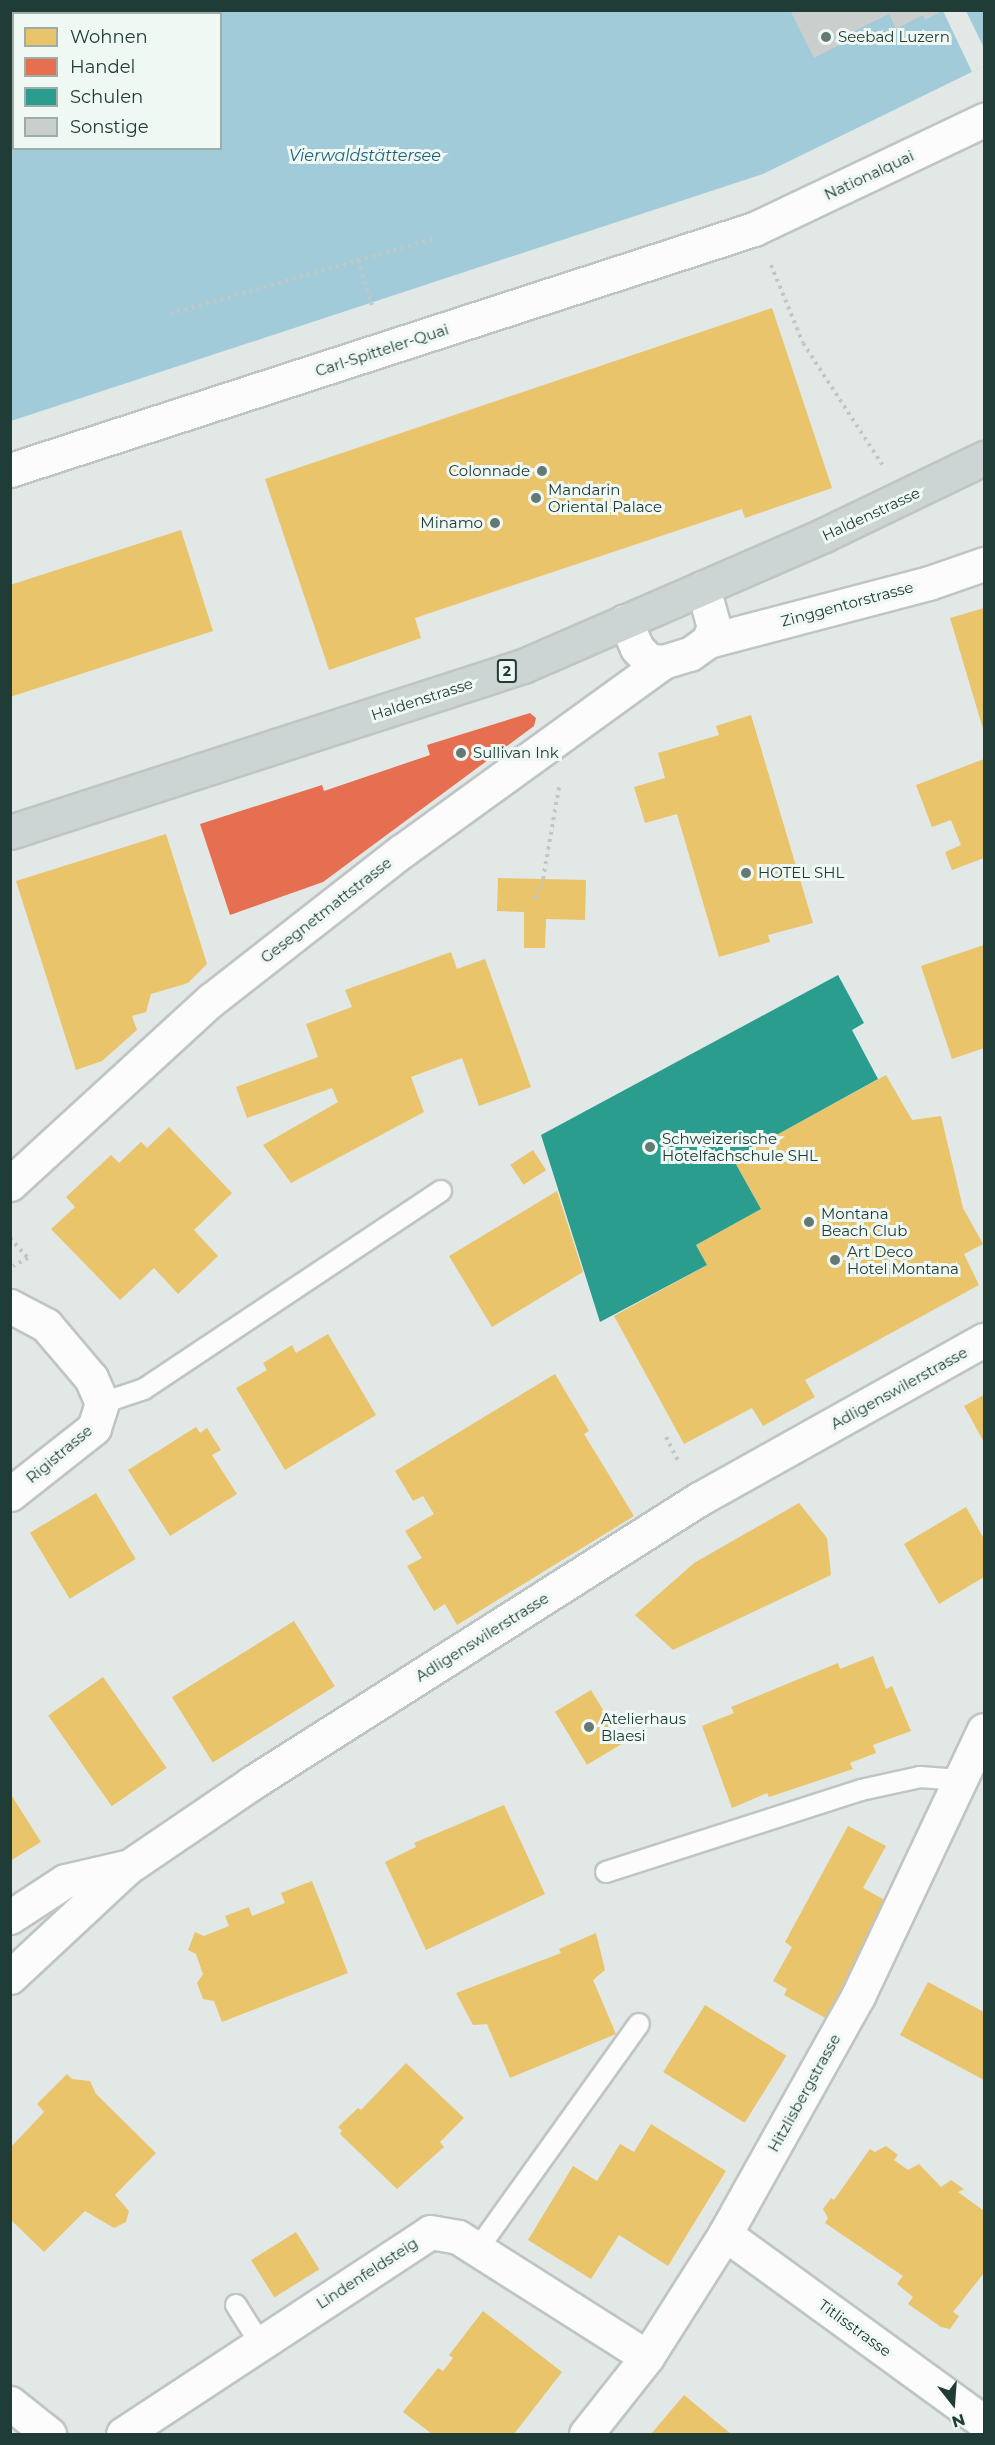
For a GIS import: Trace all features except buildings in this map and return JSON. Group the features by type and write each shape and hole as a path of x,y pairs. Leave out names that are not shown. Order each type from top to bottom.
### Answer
{"main road":[{"name":"Haldenstrasse","path":"10,832 523,666 703,588 984,458"}],"street":[{"name":"Nationalquai","path":"754,229 984,120"},
{"name":"Carl-Spitteler-Quai","path":"10,470 754,229"},
{"name":"Zinggentorstrasse","path":"663,662 690,654 708,641 929,583 984,564"},
{"path":"703,588 713,620 708,641"},
{"path":"626,621 637,648 648,660 663,662"},
{"name":"Gesegnetmattstrasse","path":"10,1184 211,1000 402,851 663,662"},
{"path":"10,1306 46,1325 91,1378 102,1403"},
{"name":"Adligenswilerstrasse","path":"10,1977 128,1867 699,1499 984,1341"},
{"name":"Rigistrasse","path":"10,1494 94,1428 102,1403"},
{"name":"Hitzlisbergstrasse","path":"586,2434 647,2357 725,2234 858,1996 984,1730"},
{"path":"10,1917 65,1881 128,1867"},
{"name":"Lindenfeldsteig","path":"123,2434 430,2232 458,2237 647,2357"},
{"name":"Titlisstrasse","path":"725,2234 984,2422"},
{"path":"10,2403 49,2434"}],"lane":[{"path":"102,1403 144,1389 441,1191"},
{"path":"606,1872 861,1790 920,1777 960,1780"},
{"path":"477,2250 639,2024"},
{"path":"236,2305 260,2343"}],"path":[{"path":"754,229 789,301 804,343 883,466"},
{"path":"170,314 433,239"},
{"path":"358,260 372,305"},
{"path":"535,899 543,879 566,733"},
{"path":"10,1238 28,1258 10,1267"}],"water":[{"name":"Vierwaldstättersee","path":"11,11 984,11 984,66 763,174 11,421"}],"pier":[{"path":"943,11 966,11 984,48 984,66 972,72"}],"place":[{"name":"Seebad Luzern","path":"826,37"},
{"name":"Colonnade","path":"542,471"},
{"name":"Mandarin Oriental Palace","path":"536,498"},
{"name":"Minamo","path":"495,523"},
{"name":"Sullivan Ink","path":"461,753"},
{"name":"HOTEL SHL","path":"746,873"},
{"name":"Schweizerische Hotelfachschule SHL","path":"650,1147"},
{"name":"Montana Beach Club","path":"809,1222"},
{"name":"Art Deco Hotel Montana","path":"835,1260"},
{"name":"Atelierhaus Blaesi","path":"589,1727"}]}
